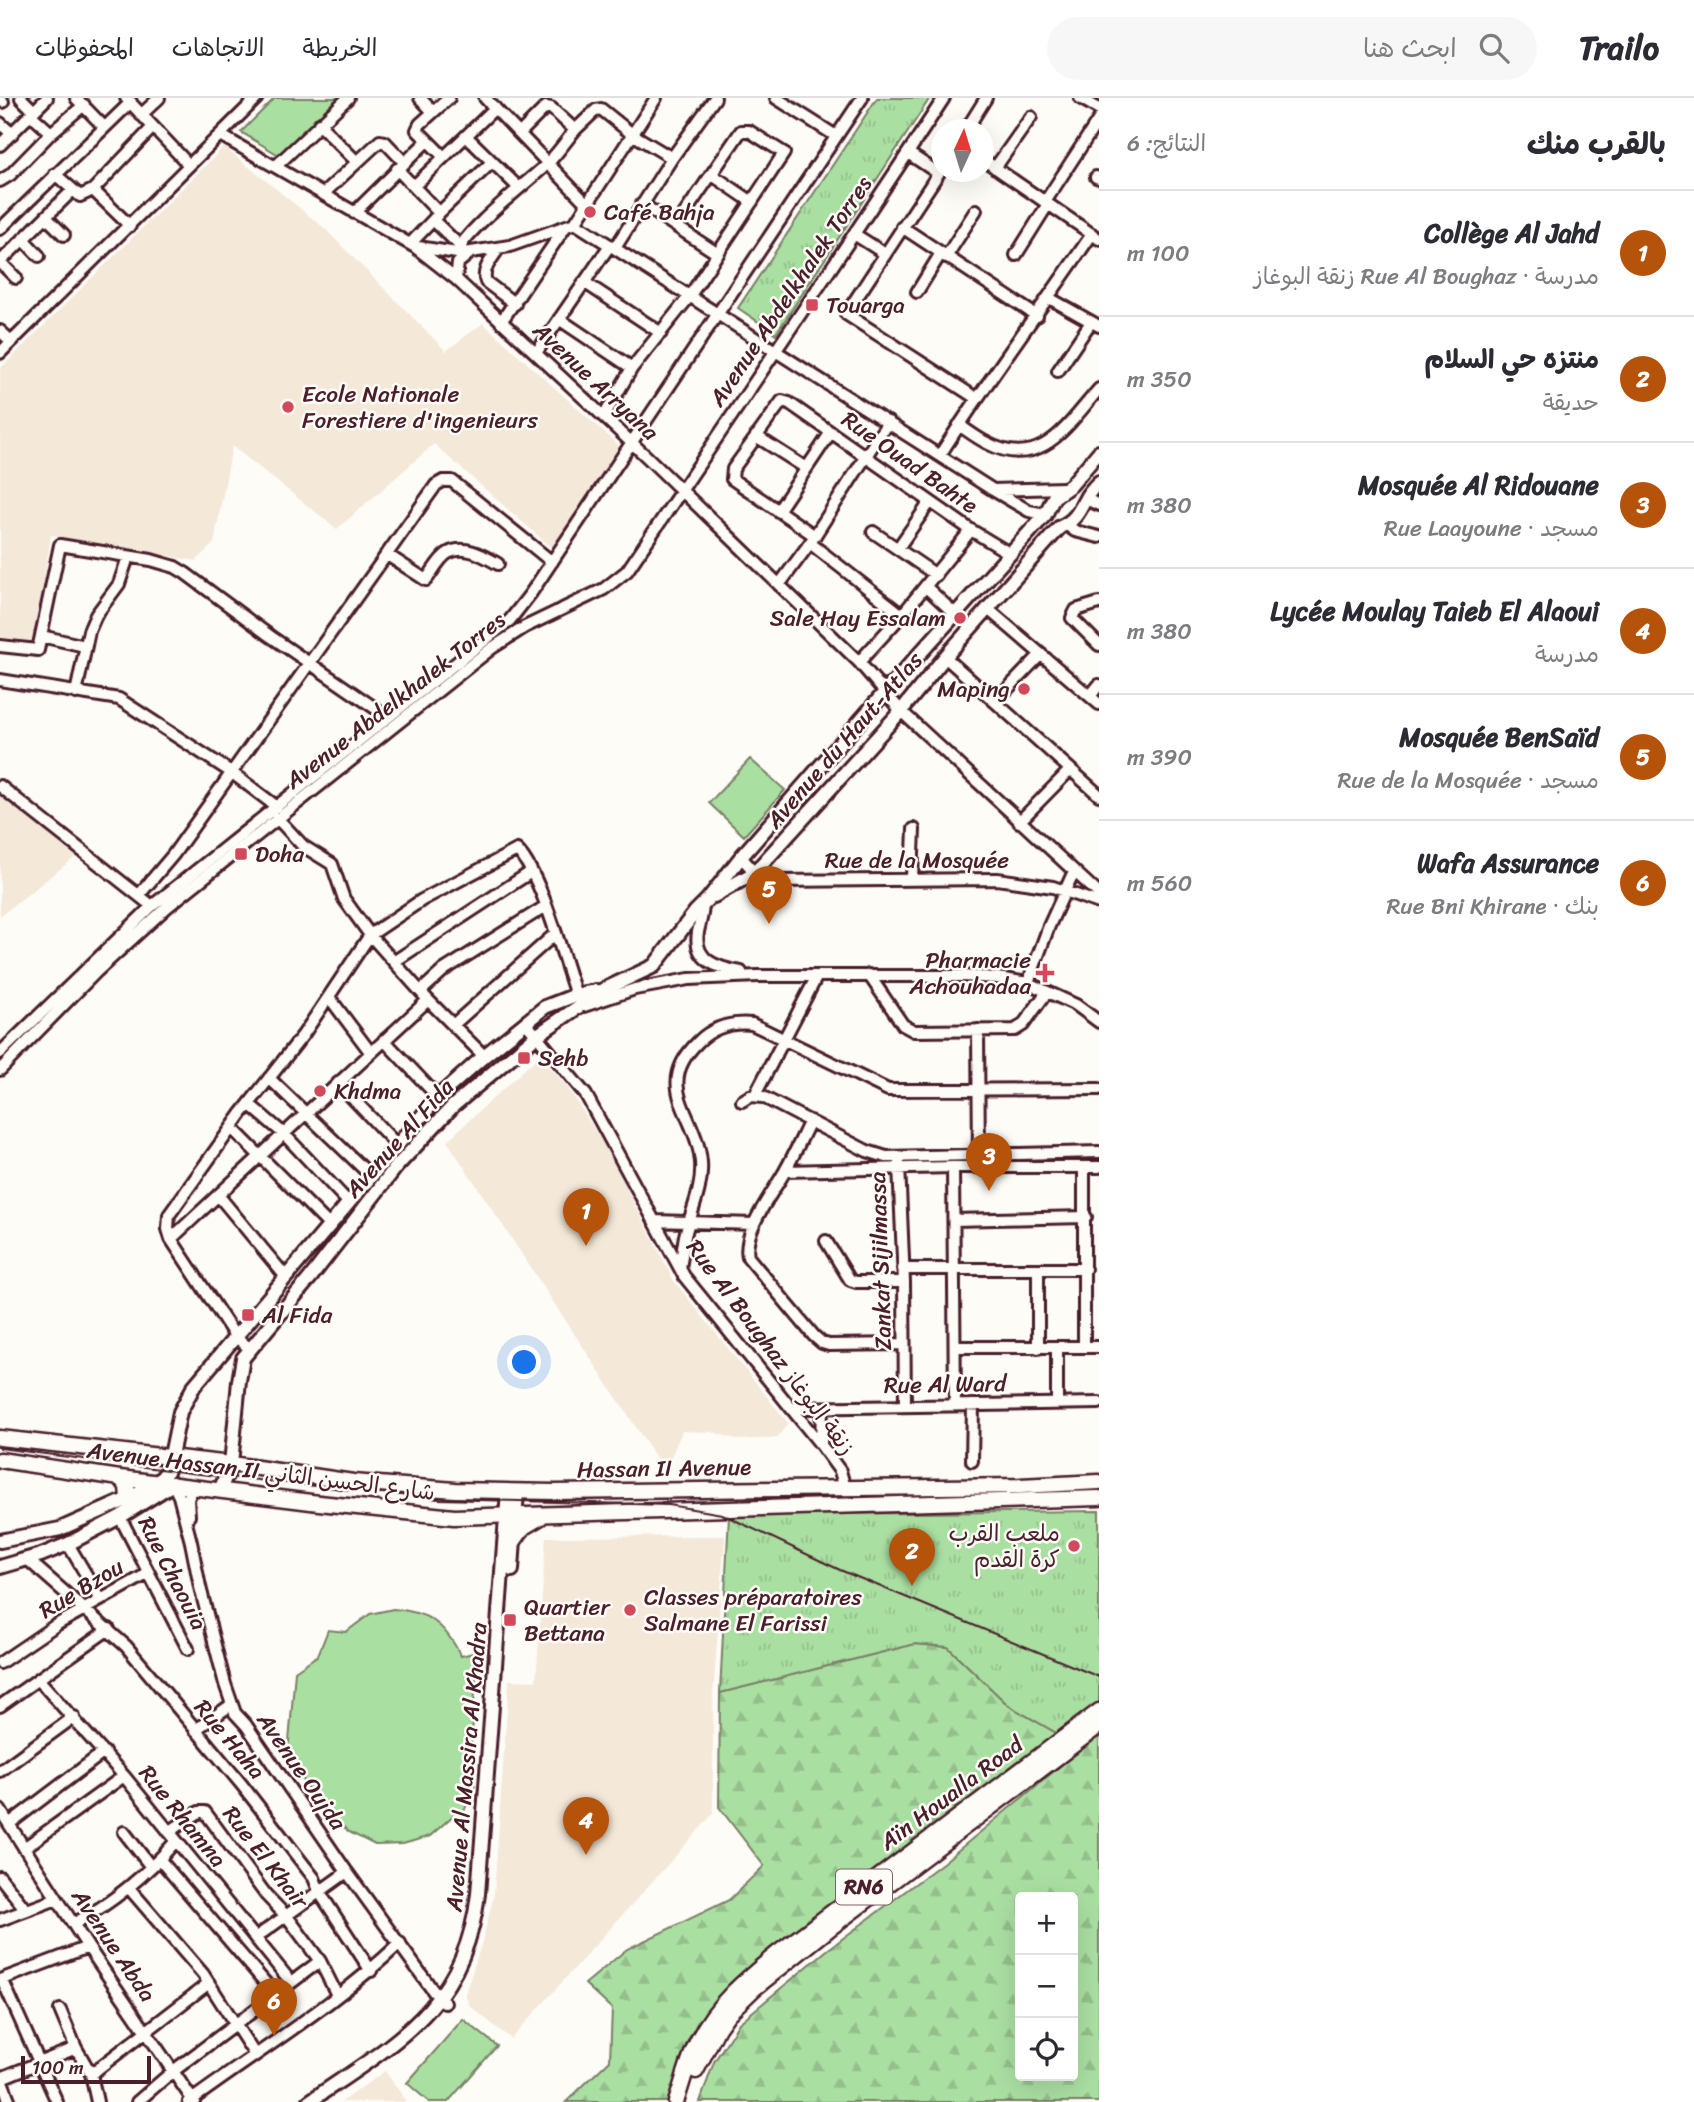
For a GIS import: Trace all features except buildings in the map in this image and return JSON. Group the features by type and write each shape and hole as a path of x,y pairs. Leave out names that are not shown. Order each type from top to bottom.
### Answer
{"highway":[{"path":"0,1438 171,1471"},
{"name":"Avenue Hassan II شارع الحسن الثاني","path":"0,1460 158,1482 171,1471 231,1464"},
{"name":"Hassan II Avenue","path":"231,1464 353,1482 455,1490 1020,1486 1099,1482"},
{"name":"Avenue Hassan II شارع الحسن الثاني","path":"171,1471 193,1487 425,1515 512,1516"},
{"path":"120,1478 127,1486 128,1499"},
{"name":"Hassan II Avenue","path":"512,1516 630,1510 1099,1498"},
{"path":"514,1541 524,1527 546,1516"},
{"name":"Aïn Houalla Road","path":"676,2102 698,2040 712,2016 736,1989 800,1936 1099,1711"},
{"name":"RN6","path":"685,2102 709,2042 728,2014 755,1988 839,1921 1099,1726"}],"main road":[{"path":"705,902 886,691 1045,515 1050,502 1099,452"},
{"path":"1045,515 1054,526 1064,526 1078,514 1099,482"},
{"path":"1067,487 1079,486 1087,497"},
{"name":"Avenue du Haut-Atlas","path":"603,990 654,966 705,902 754,873 1064,526"},
{"name":"Avenue Al Fida","path":"171,1471 180,1412 194,1386 438,1097 545,1007 603,990"},
{"name":"Avenue Al Fida","path":"220,1490 231,1464 243,1358 310,1278 370,1198 419,1141 479,1082 536,1036 572,1001"},
{"path":"296,1265 310,1278"},
{"path":"0,1567 68,1544 120,1517 171,1471"},
{"path":"0,1541 60,1529 128,1499 158,1482"},
{"name":"Avenue Al Massira Al Khadra","path":"322,2102 399,2049 425,2027 469,1962 479,1932 484,1906 514,1541 512,1491"},
{"name":"Avenue Al Massira Al Khadra","path":"309,2102 398,2040 443,2001 465,1950 477,1908 512,1516"}],"street":[{"path":"21,98 51,133"},
{"path":"0,145 47,98"},
{"path":"141,115 159,98"},
{"path":"0,352 257,98"},
{"path":"276,166 348,98"},
{"path":"420,98 433,112"},
{"path":"444,157 418,128 449,98"},
{"path":"485,98 587,204"},
{"path":"501,322 587,204 656,98"},
{"path":"536,353 715,98"},
{"path":"776,98 836,136"},
{"name":"Avenue Abdelkhalek Torres","path":"0,1070 134,936 388,717 510,620 552,562 862,98"},
{"name":"Avenue Abdelkhalek Torres","path":"0,1053 152,906 214,854 277,812 501,642 524,627 615,582 627,571 775,349 815,295 944,98"},
{"path":"973,119 986,98"},
{"path":"1080,98 1099,109"},
{"path":"0,229 128,100 189,165"},
{"path":"0,181 10,175 80,102 104,127"},
{"path":"520,133 544,108 549,107 575,130"},
{"path":"414,186 495,108"},
{"path":"459,249 519,188 548,163 575,130 599,109 672,159"},
{"path":"940,455 976,398 1095,236 995,168 1031,117"},
{"path":"1016,255 1099,119"},
{"path":"0,123 12,134"},
{"path":"319,124 357,162"},
{"path":"55,174 82,196 93,190 153,127"},
{"path":"604,416 632,368 689,297 783,153 749,131 743,130 676,226"},
{"name":"Avenue Arryana","path":"220,135 413,245 456,279 604,416 859,662 901,711 1099,894"},
{"path":"466,136 519,188"},
{"path":"323,194 380,141 385,142 459,249"},
{"path":"354,213 427,141"},
{"path":"908,153 931,165"},
{"path":"413,245 436,216 492,162"},
{"path":"711,174 751,202"},
{"path":"932,182 846,314 976,398"},
{"path":"16,278 0,262 73,190"},
{"path":"93,190 130,226"},
{"path":"642,204 718,254"},
{"path":"917,292 976,210"},
{"path":"46,216 64,235"},
{"path":"456,279 458,263 471,253 499,248 571,225 612,246 993,490 1029,511 1045,515"},
{"path":"902,227 1037,316"},
{"path":"855,234 884,253"},
{"path":"23,239 39,256"},
{"path":"413,245 459,249 471,253"},
{"path":"499,248 484,277 486,282 515,303"},
{"path":"584,282 661,333"},
{"path":"1049,299 1095,324 1058,371"},
{"path":"559,319 632,368"},
{"path":"0,331 11,341"},
{"path":"959,425 1000,449 1021,451 1036,448 1054,441 1099,389"},
{"name":"Rue Ouad Bahte","path":"756,436 779,404 782,401 789,403 1009,554"},
{"path":"779,585 813,540 888,422"},
{"path":"778,511 831,432"},
{"path":"806,468 756,436 733,468 731,476 733,481 778,511 902,615"},
{"path":"139,895 173,855 436,485 443,481 452,481 552,562"},
{"path":"993,490 1067,487"},
{"path":"1087,497 1099,505"},
{"path":"898,548 930,502"},
{"path":"1064,526 1099,537"},
{"path":"859,662 926,587 971,530"},
{"path":"873,532 936,575"},
{"path":"0,646 35,651 38,649 59,546 63,544 175,567 388,717"},
{"path":"387,554 422,580 426,580 449,552 467,550 498,564"},
{"path":"76,693 85,646 96,615 119,584 128,557"},
{"path":"926,587 955,614"},
{"path":"1099,603 1076,610 1072,621 1099,645"},
{"path":"988,609 1099,704"},
{"path":"41,636 85,646"},
{"path":"995,702 1041,654"},
{"path":"945,657 1099,795"},
{"path":"0,680 119,699 231,772 277,812 303,846 332,864 344,898 370,935 484,1056"},
{"path":"1090,696 1099,685"},
{"path":"1019,822 1070,770"},
{"path":"0,786 152,906"},
{"path":"912,878 914,829"},
{"path":"250,1349 235,1336 170,1239 169,1215 330,997 370,935 422,900 517,850 531,872 546,906 572,1001"},
{"path":"741,857 754,873"},
{"path":"395,961 531,872"},
{"path":"1028,983 1045,936 1074,872"},
{"name":"Rue de la Mosquée","path":"754,873 775,881 997,879 1065,890 1099,903"},
{"path":"705,902 697,943 704,958 718,967 758,976 962,976 1028,983 1076,1005 1099,1022"},
{"path":"170,1239 372,1053 454,963 546,906"},
{"path":"453,1025 555,934"},
{"path":"869,975 897,1017 910,1030 1018,1028 1047,992"},
{"name":"Avenue Al Fida","path":"572,1001 689,979 758,976"},
{"path":"743,1101 755,1095 817,976"},
{"path":"330,997 372,1053"},
{"name":"Rue Al Boughaz زنقة البوغاز","path":"525,1022 583,1090 680,1268 840,1471 845,1488"},
{"path":"680,1268 685,1236 697,1201 701,1162 696,1140 676,1087 679,1068 706,1034 733,1023 752,1024 888,1090 1099,1090"},
{"path":"978,1030 979,1167"},
{"path":"384,1040 438,1097"},
{"path":"269,1078 370,1175"},
{"path":"338,1083 396,1144"},
{"path":"755,1095 781,1105 867,1151 899,1163 953,1167 1099,1167"},
{"path":"249,1104 284,1134 348,1202"},
{"path":"810,1121 754,1224 747,1249 748,1257 819,1342 829,1345 904,1344"},
{"path":"232,1128 329,1225"},
{"path":"785,1171 979,1154 1099,1152"},
{"name":"Zankat Sijilmassa","path":"899,1163 905,1406"},
{"path":"953,1167 956,1269 955,1405"},
{"path":"1084,1167 1084,1347"},
{"path":"218,1195 286,1277"},
{"path":"954,1220 1086,1217"},
{"path":"654,1221 754,1224"},
{"path":"826,1241 850,1280 904,1282"},
{"path":"903,1269 1085,1269"},
{"path":"1038,1269 1038,1348"},
{"path":"956,1347 1099,1347"},
{"path":"1057,1347 1057,1403"},
{"name":"Rue Al Ward","path":"791,1408 1099,1403"},
{"path":"972,1461 973,1405"},
{"path":"821,1446 822,1408"},
{"name":"Avenue Oujda","path":"171,1471 231,1704 347,1872 443,2001"},
{"name":"Avenue Oujda","path":"189,1533 188,1499 193,1487"},
{"name":"Rue Chaouia","path":"120,1517 188,1649"},
{"path":"68,1544 100,1600"},
{"name":"Rue Haha","path":"27,1559 109,1629 132,1653 285,1839 314,1878 320,1893 371,1971"},
{"name":"Rue Bzou","path":"0,1663 56,1625 149,1573"},
{"path":"0,1706 109,1629"},
{"name":"Rue Rhamna","path":"39,1679 124,1776 291,1982"},
{"path":"195,1730 231,1704"},
{"path":"0,1771 74,1717"},
{"path":"9,1824 104,1752"},
{"path":"24,1848 124,1776"},
{"name":"Avenue Abda","path":"0,1810 191,2101"},
{"name":"Rue El Khair","path":"173,1836 194,1814 205,1812 320,1961 337,1995"},
{"path":"124,1832 275,1994"},
{"path":"75,1923 96,1912 129,1888 155,1863 173,1836"},
{"path":"255,1938 347,1872"},
{"path":"0,1877 26,1910"},
{"path":"129,1888 209,1983 255,2055"},
{"path":"0,1920 57,1899"},
{"path":"191,2101 371,1971 400,1943"},
{"path":"57,2102 1,1979 88,1947"},
{"path":"137,2102 172,2072 320,1961"},
{"path":"91,2074 209,1983"},
{"path":"60,2010 76,2048 91,2074 97,2102"},
{"path":"6,2098 0,2077 76,2048"}],"shaded area":[{"name":"Ecole Nationale Forestiere d'ingenieurs","path":"224,147 323,227 446,351 483,323 619,446 553,549 434,444 337,529 232,446 214,543 196,561 51,535 33,648 0,643 0,369"},
{"path":"0,790 78,855 0,916"},
{"path":"540,1055 570,1091 605,1146 674,1281 788,1423 777,1438 739,1440 713,1432 682,1431 665,1471 447,1141"},
{"path":"725,1536 713,1695 713,1814 511,2039 470,2006 465,1994 494,1895 509,1680 536,1681 546,1537"},
{"path":"385,2071 407,2102 341,2102"}],"green space":[{"path":"275,98 339,98 282,157 241,132"},
{"path":"877,98 930,98 776,334 738,308"},
{"path":"750,759 785,790 744,836 709,803"},
{"path":"1099,1511 1099,1705 1060,1735 1008,1705 948,1647 915,1644 720,1693 729,1515"},
{"path":"393,1609 426,1616 442,1627 461,1656 473,1653 477,1662 469,1779 475,1785 463,1814 455,1814 430,1836 403,1844 375,1845 349,1832 328,1813 306,1786 299,1770 284,1751 289,1742 295,1671 318,1655 328,1630 346,1632 370,1614"},
{"path":"915,1644 948,1647 1008,1705 1060,1735 717,2011 674,2102 566,2102 610,2060 612,2009 585,1984 627,1949 729,1900 764,1866 719,1807 720,1693"},
{"path":"1099,1734 1099,2102 700,2102 714,2062 739,2023 826,1951 944,1862"},
{"path":"463,2019 497,2046 448,2102 429,2102 407,2083"}],"tram line":[{"path":"0,1448 190,1473 439,1499 669,1505 722,1514 840,1570 1099,1677"}],"place":[{"name":"Café Bahja","path":"590,212"},
{"name":"Touarga","path":"812,305"},
{"name":"Ecole Nationale Forestiere d'ingenieurs","path":"288,407"},
{"name":"Sale Hay Essalam","path":"960,618"},
{"name":"Maping","path":"1024,689"},
{"name":"Doha","path":"241,854"},
{"name":"Mosquée BenSaïd","path":"769,924"},
{"name":"Pharmacie Achouhadaa","path":"1045,973"},
{"name":"Sehb","path":"524,1058"},
{"name":"Khdma","path":"320,1091"},
{"name":"Mosquée Al Ridouane","path":"989,1191"},
{"name":"Collège Al Jahd","path":"586,1246"},
{"name":"Al Fida","path":"248,1315"},
{"name":"ملعب القرب كرة القدم","path":"1074,1546"},
{"name":"منتزه حي السلام","path":"912,1586"},
{"name":"Classes préparatoires Salmane El Farissi","path":"630,1610"},
{"name":"Quartier Bettana","path":"510,1620"},
{"name":"Lycée Moulay Taieb El Alaoui","path":"586,1855"},
{"name":"Wafa Assurance","path":"274,2036"}]}
